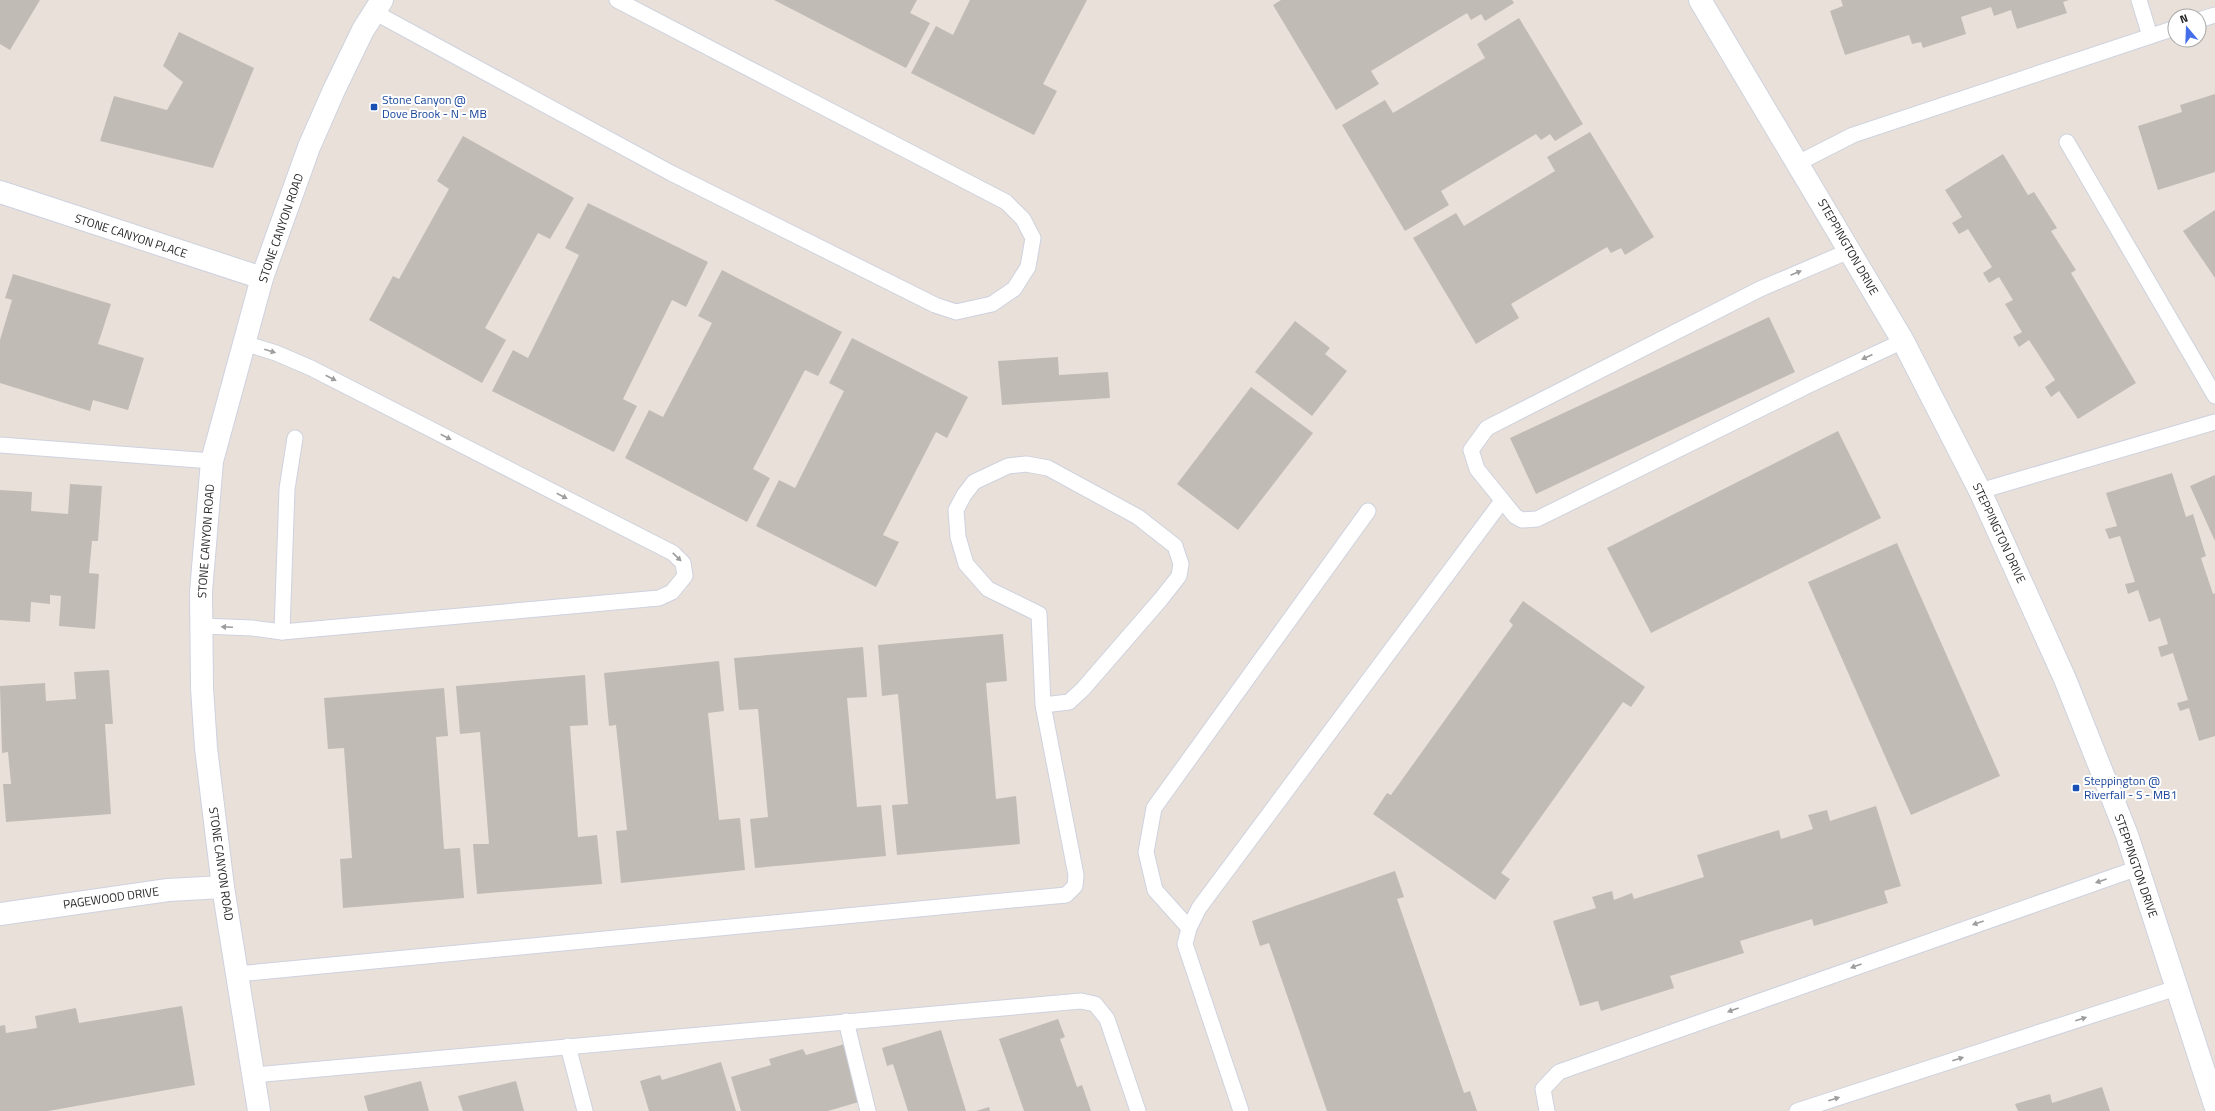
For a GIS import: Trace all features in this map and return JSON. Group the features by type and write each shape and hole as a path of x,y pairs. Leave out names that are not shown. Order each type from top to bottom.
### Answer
{"street":[{"name":"STEPPINGTON DRIVE","path":"1700,0 1903,342 1980,491 2066,678 2127,835 2215,1105"},
{"name":"STONE CANYON ROAD","path":"259,1111 223,887 206,748 202,688 201,592 212,461 262,278 309,147 334,90 378,6"},
{"name":"STONE CANYON PLACE","path":"0,192 262,278"},
{"name":"PAGEWOOD DRIVE","path":"0,914 168,890 223,887"}],"lane":[{"path":"378,6 671,173 935,305 956,312 992,304 1014,289 1028,267 1033,238 1023,219 1006,202 617,0"},
{"path":"2139,0 2150,36"},
{"path":"1798,163 1853,135 2167,31"},
{"path":"2067,142 2215,396"},
{"path":"1849,251 1760,288 1487,428 1471,450 1477,469 1515,516 1522,520 1537,518 1809,385 1903,342"},
{"path":"202,626 252,628 282,632 659,598 672,592 685,576 683,563 673,553 311,368 276,353 244,343"},
{"path":"1980,491 2215,422"},
{"path":"282,632 287,489 295,438"},
{"path":"0,445 212,461"},
{"path":"237,974 1066,895 1076,886 1076,875 1043,705 1039,614 988,589 966,564 958,538 956,510 964,495 974,482 1008,466 1026,464 1048,468 1138,517 1175,546 1181,564 1179,576 1161,599 1083,689 1069,702 1043,705"},
{"path":"1241,1111 1185,944 1189,928 1199,908 1502,501"},
{"path":"1189,928 1155,890 1146,852 1154,808 1368,511"},
{"path":"1547,1111 1543,1089 1559,1072 2138,868"},
{"path":"1797,1111 2176,988"},
{"path":"253,1075 1081,1001 1095,1004 1107,1019 1138,1111"},
{"path":"846,1021 868,1111"},
{"path":"568,1046 585,1111"}],"building":[{"path":"0,0 40,0 10,50 0,44"},
{"path":"774,0 917,0 910,13 930,23 906,68"},
{"path":"970,0 1087,0 1043,84 1057,91 1034,135 911,73 936,26 953,35"},
{"path":"1281,0 1512,0 1514,3 1485,21 1481,14 1471,20 1467,13 1371,71 1379,84 1336,110 1273,5"},
{"path":"1841,0 2069,0 2063,2 2067,13 2017,29 2011,10 1994,16 1991,7 1961,17 1966,34 1923,48 1921,42 1912,44 1909,35 1845,55 1830,11 1843,6"},
{"path":"1519,18 1583,124 1555,141 1550,134 1541,140 1536,134 1441,191 1449,205 1405,231 1342,125 1385,100 1393,113 1485,58 1477,44"},
{"path":"179,32 254,68 213,168 100,141 114,96 167,110 183,82 163,66"},
{"path":"2215,94 2215,172 2158,190 2138,126 2182,112 2180,105"},
{"path":"1590,132 1654,237 1625,255 1621,248 1611,253 1607,247 1511,304 1519,318 1476,344 1413,238 1456,213 1464,226 1555,171 1547,157"},
{"path":"463,136 574,198 550,239 538,233 485,328 506,340 482,383 369,320 393,276 399,279 449,189 437,181"},
{"path":"2003,154 2028,195 2034,192 2057,228 2051,231 2076,270 2071,273 2136,383 2078,419 2059,391 2051,397 2045,387 2055,380 2029,340 2019,347 2013,337 2022,332 2005,304 2013,300 1999,277 1989,283 1983,273 1992,267 1968,229 1959,234 1952,223 1962,217 1945,190"},
{"path":"588,203 708,262 686,307 672,300 623,399 637,406 614,452 492,391 513,350 528,358 579,255 565,248"},
{"path":"2215,210 2215,278 2183,231"},
{"path":"722,270 842,332 818,376 805,370 753,469 770,478 747,522 625,458 649,410 663,417 712,323 698,316"},
{"path":"13,274 111,304 98,344 144,358 128,410 93,400 90,411 0,383 0,340 12,300 5,298"},
{"path":"1769,317 1795,372 1536,494 1510,438"},
{"path":"1295,321 1330,348 1325,354 1347,371 1312,416 1255,372"},
{"path":"852,338 968,397 947,438 936,432 883,535 899,542 876,587 756,526 779,480 795,488 844,391 829,383"},
{"path":"1058,357 1059,375 1108,372 1110,398 1002,405 998,361"},
{"path":"1251,387 1313,433 1238,530 1177,484"},
{"path":"1838,431 1881,518 1651,633 1607,548"},
{"path":"2172,473 2186,517 2193,514 2206,556 2201,558 2213,594 2215,593 2215,736 2199,741 2189,708 2180,711 2177,703 2188,700 2173,653 2161,657 2158,647 2168,644 2160,618 2149,622 2138,590 2128,594 2125,584 2135,582 2120,536 2109,539 2105,529 2117,526 2106,493"},
{"path":"2215,475 2215,541 2190,486"},
{"path":"70,484 102,486 98,541 92,541 89,573 99,574 95,629 59,626 61,596 50,595 50,604 31,602 30,622 0,620 0,490 32,492 31,511 68,514"},
{"path":"1897,543 2000,776 1911,815 1808,582"},
{"path":"1523,601 1645,687 1631,707 1623,702 1501,873 1510,879 1495,900 1373,814 1387,793 1391,795 1513,625 1509,621"},
{"path":"1003,634 1007,681 986,683 996,799 1016,796 1020,844 897,855 892,805 908,804 898,694 882,696 878,645"},
{"path":"863,647 867,697 847,698 857,807 881,805 886,856 755,868 750,819 768,817 758,709 739,710 734,658"},
{"path":"719,661 724,711 708,713 719,820 740,818 745,870 621,883 616,831 627,830 616,725 609,726 604,673"},
{"path":"109,670 113,724 105,724 111,814 6,822 3,784 11,784 8,752 2,753 0,686 45,683 46,701 76,699 74,672"},
{"path":"585,675 588,725 570,726 578,837 597,835 602,884 477,894 473,844 489,844 480,732 460,734 456,686"},
{"path":"444,688 448,736 436,737 444,849 460,848 464,898 343,908 340,859 352,858 344,748 328,749 324,698"},
{"path":"1876,806 1901,886 1884,891 1888,903 1814,926 1812,919 1740,941 1744,953 1670,976 1674,988 1601,1011 1598,1001 1580,1006 1553,921 1596,908 1592,897 1612,891 1614,900 1632,893 1634,899 1704,877 1697,855 1779,830 1781,839 1813,829 1808,815 1827,810 1830,821"},
{"path":"1395,871 1404,897 1397,899 1464,1093 1470,1091 1477,1111 1327,1111 1269,943 1260,946 1252,921"},
{"path":"182,1006 195,1085 48,1111 0,1111 0,1026 5,1025 6,1033 37,1028 35,1016 76,1008 79,1023"},
{"path":"1058,1019 1065,1037 1060,1039 1077,1087 1082,1085 1091,1111 1024,1111 999,1039"},
{"path":"941,1030 966,1111 908,1111 893,1064 887,1066 882,1048"},
{"path":"845,1044 862,1101 828,1111 741,1111 731,1077 771,1065 769,1059 803,1049 806,1055"},
{"path":"721,1062 736,1111 649,1111 640,1081 660,1075 662,1080"},
{"path":"421,1081 429,1111 368,1111 364,1096"},
{"path":"516,1081 524,1111 463,1111 458,1096"},
{"path":"2102,1087 2110,1111 2018,1111 2015,1104 2050,1094 2052,1103"},
{"path":"989,1107 990,1111 976,1111"}],"place":[{"name":"Stone Canyon @ Dove Brook - N - MB","path":"374,107"},
{"name":"Steppington @ Riverfall - S - MB1","path":"2076,788"}]}
